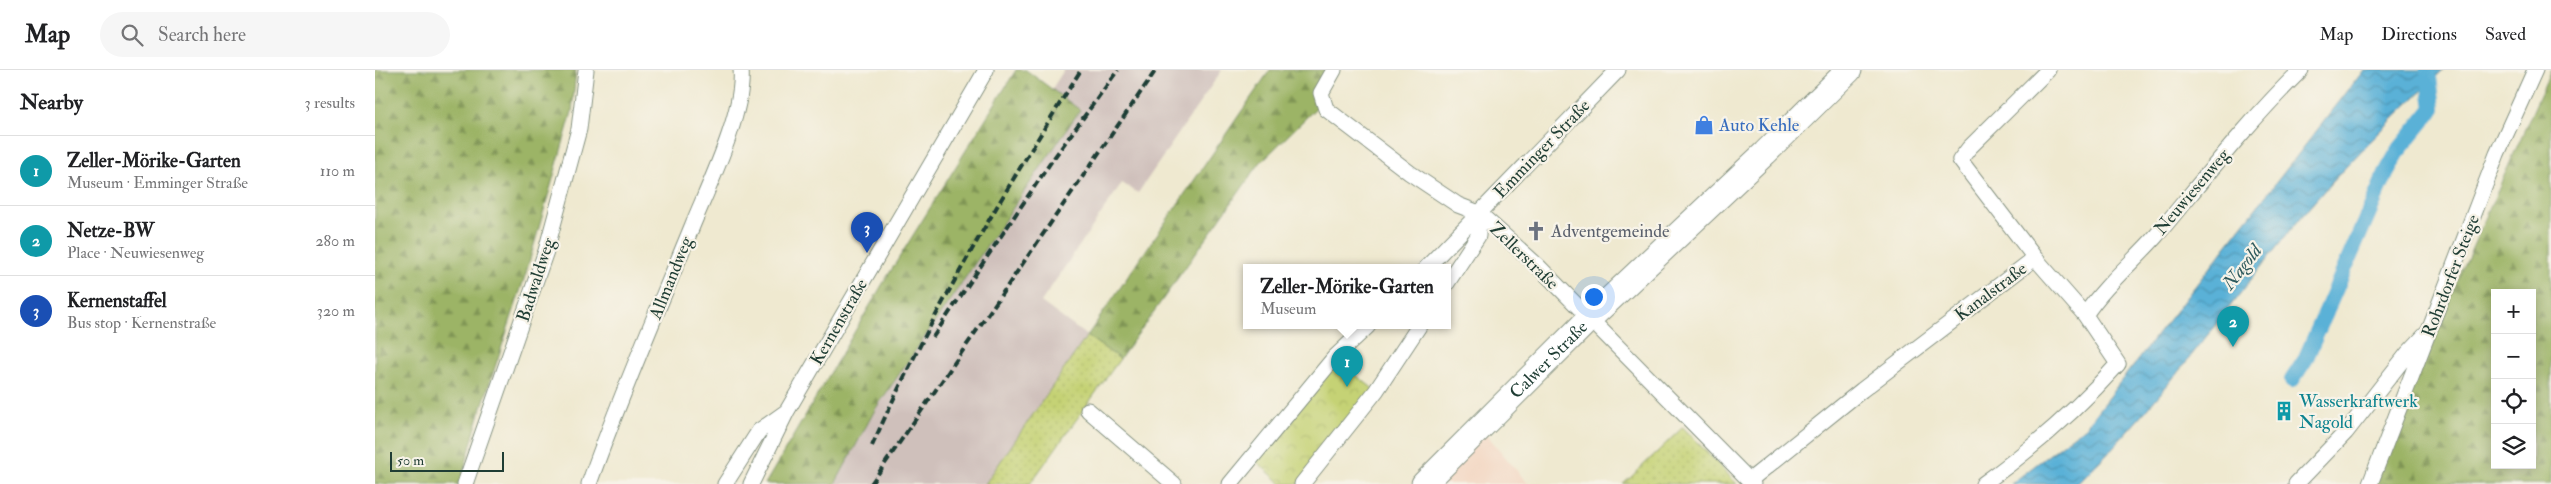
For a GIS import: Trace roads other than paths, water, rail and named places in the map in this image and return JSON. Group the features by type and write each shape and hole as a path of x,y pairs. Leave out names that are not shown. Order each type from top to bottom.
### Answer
{"main road":[{"name":"Calwer Straße","path":"1424,484 1589,319 1765,153 1849,70"}],"street":[{"name":"Badwaldweg","path":"465,484 546,251 579,129 586,70"},
{"name":"Allmandweg","path":"589,484 611,420 726,145 742,82 741,70"},
{"name":"Kernenstraße","path":"725,484 759,431 787,411 986,70"},
{"name":"Zellerstraße","path":"1335,70 1321,93 1320,98 1326,109 1410,173 1458,205 1479,213 1538,266 1751,482"},
{"name":"Emminger Straße","path":"1451,277 1478,236 1479,213 1618,70"},
{"name":"Kanalstraße","path":"1751,482 1862,390 2035,258 1960,160 1969,148 2048,70"},
{"name":"Neuwiesenweg","path":"2085,315 2098,296 2154,238 2264,106 2301,70"},
{"name":"Rohrdorfer Steige","path":"2370,484 2497,154 2535,70"},
{"path":"1430,264 1479,213"},
{"path":"1983,484 2035,446 2089,397 2118,364 2085,315 2035,258"},
{"path":"1230,484 1334,358 1364,329"},
{"path":"1302,484 1357,418 1417,329"},
{"path":"2296,484 2347,432 2408,353 2431,329"},
{"path":"1088,410 1174,484"},
{"path":"751,484 787,411"}],"water":[{"name":"Nagold","path":"2364,70 2443,70 2366,146 2311,205 2139,419 2077,484 2011,484 2085,427"}],"waterway":[{"path":"2292,380 2305,360 2386,173 2399,150 2433,108 2428,70"}],"railway":[{"path":"872,446 918,349 969,254 1081,70"},
{"path":"933,337 1051,162 1118,70"},
{"path":"871,484 1156,70"}],"place":[{"name":"Auto Kehle","path":"1704,125"},
{"name":"Adventgemeinde","path":"1536,231"},
{"name":"Kernenstaffel","path":"867,253"},
{"name":"Netze-BW","path":"2233,347"},
{"name":"Zeller-Mörike-Garten","path":"1347,387"},
{"name":"Wasserkraftwerk Nagold","path":"2284,411"}]}
